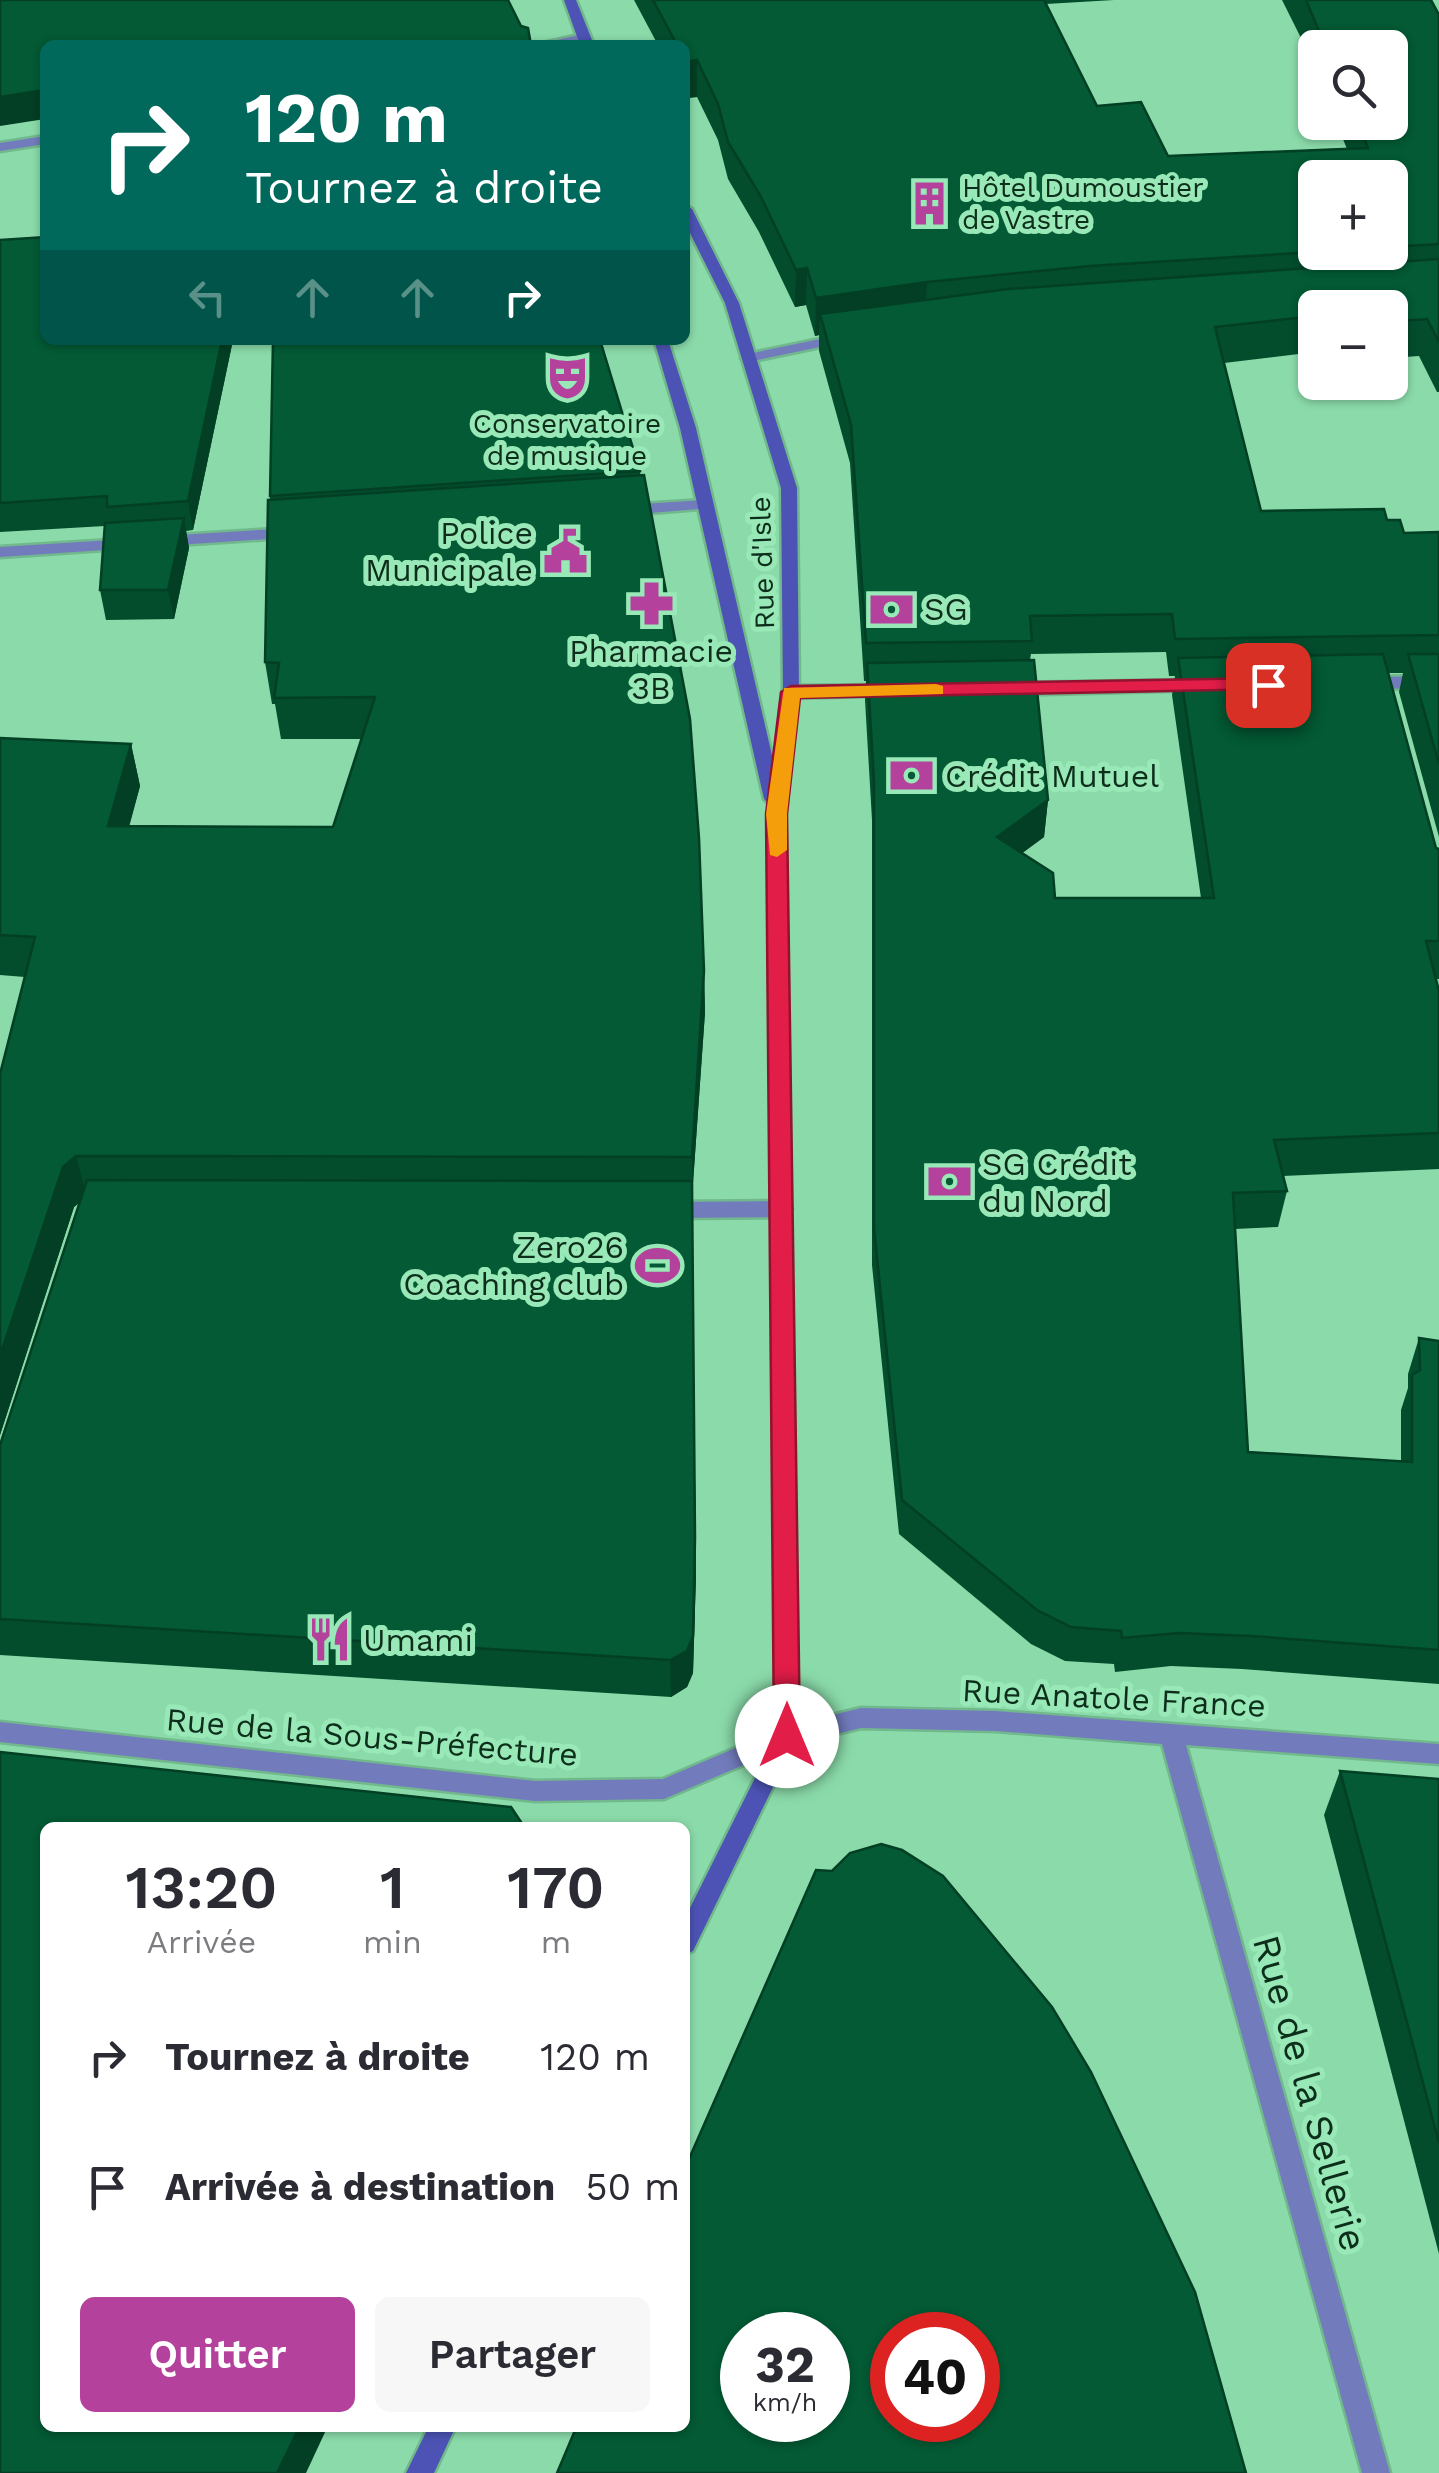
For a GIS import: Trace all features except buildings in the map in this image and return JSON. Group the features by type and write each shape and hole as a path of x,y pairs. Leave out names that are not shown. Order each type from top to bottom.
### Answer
{"street":[{"path":"570,0 585,40"},
{"path":"0,147 40,141"},
{"name":"Rue d'Isle","path":"690,219 732,303 789,488 791,692 776,814 787,1736"},
{"path":"748,358 863,334"},
{"name":"Rue d'Isle","path":"663,345 688,428 776,814"},
{"path":"604,511 705,504"},
{"path":"0,552 312,531"},
{"path":"1345,684 1386,692 1439,682"},
{"path":"996,689 1210,686"},
{"path":"791,692 919,690"},
{"path":"646,1210 782,1209"},
{"name":"Rue Anatole France","path":"787,1736 861,1718 996,1721 1439,1754"},
{"name":"Rue de la Sous-Préfecture","path":"0,1732 535,1791 664,1789 787,1736"},
{"name":"Rue de la Sellerie","path":"1171,1734 1376,2473"},
{"path":"690,1933 787,1736"},
{"path":"420,2473 440,2432"}],"slow traffic":[{"path":"777,850 776,814 791,692 936,690"}],"place":[{"name":"Hôtel Dumoustier de Vastre","path":"929,203"},
{"name":"Conservatoire de musique","path":"567,378"},
{"name":"Police Municipale","path":"566,551"},
{"name":"Pharmacie 3B","path":"651,603"},
{"name":"SG","path":"891,609"},
{"name":"Crédit Mutuel","path":"912,776"},
{"name":"SG Crédit du Nord","path":"949,1182"},
{"name":"Zero26 Coaching club","path":"657,1265"},
{"name":"Umami","path":"330,1640"}],"route":[{"path":"787,1736 776,814 791,692 1268,685"}]}
